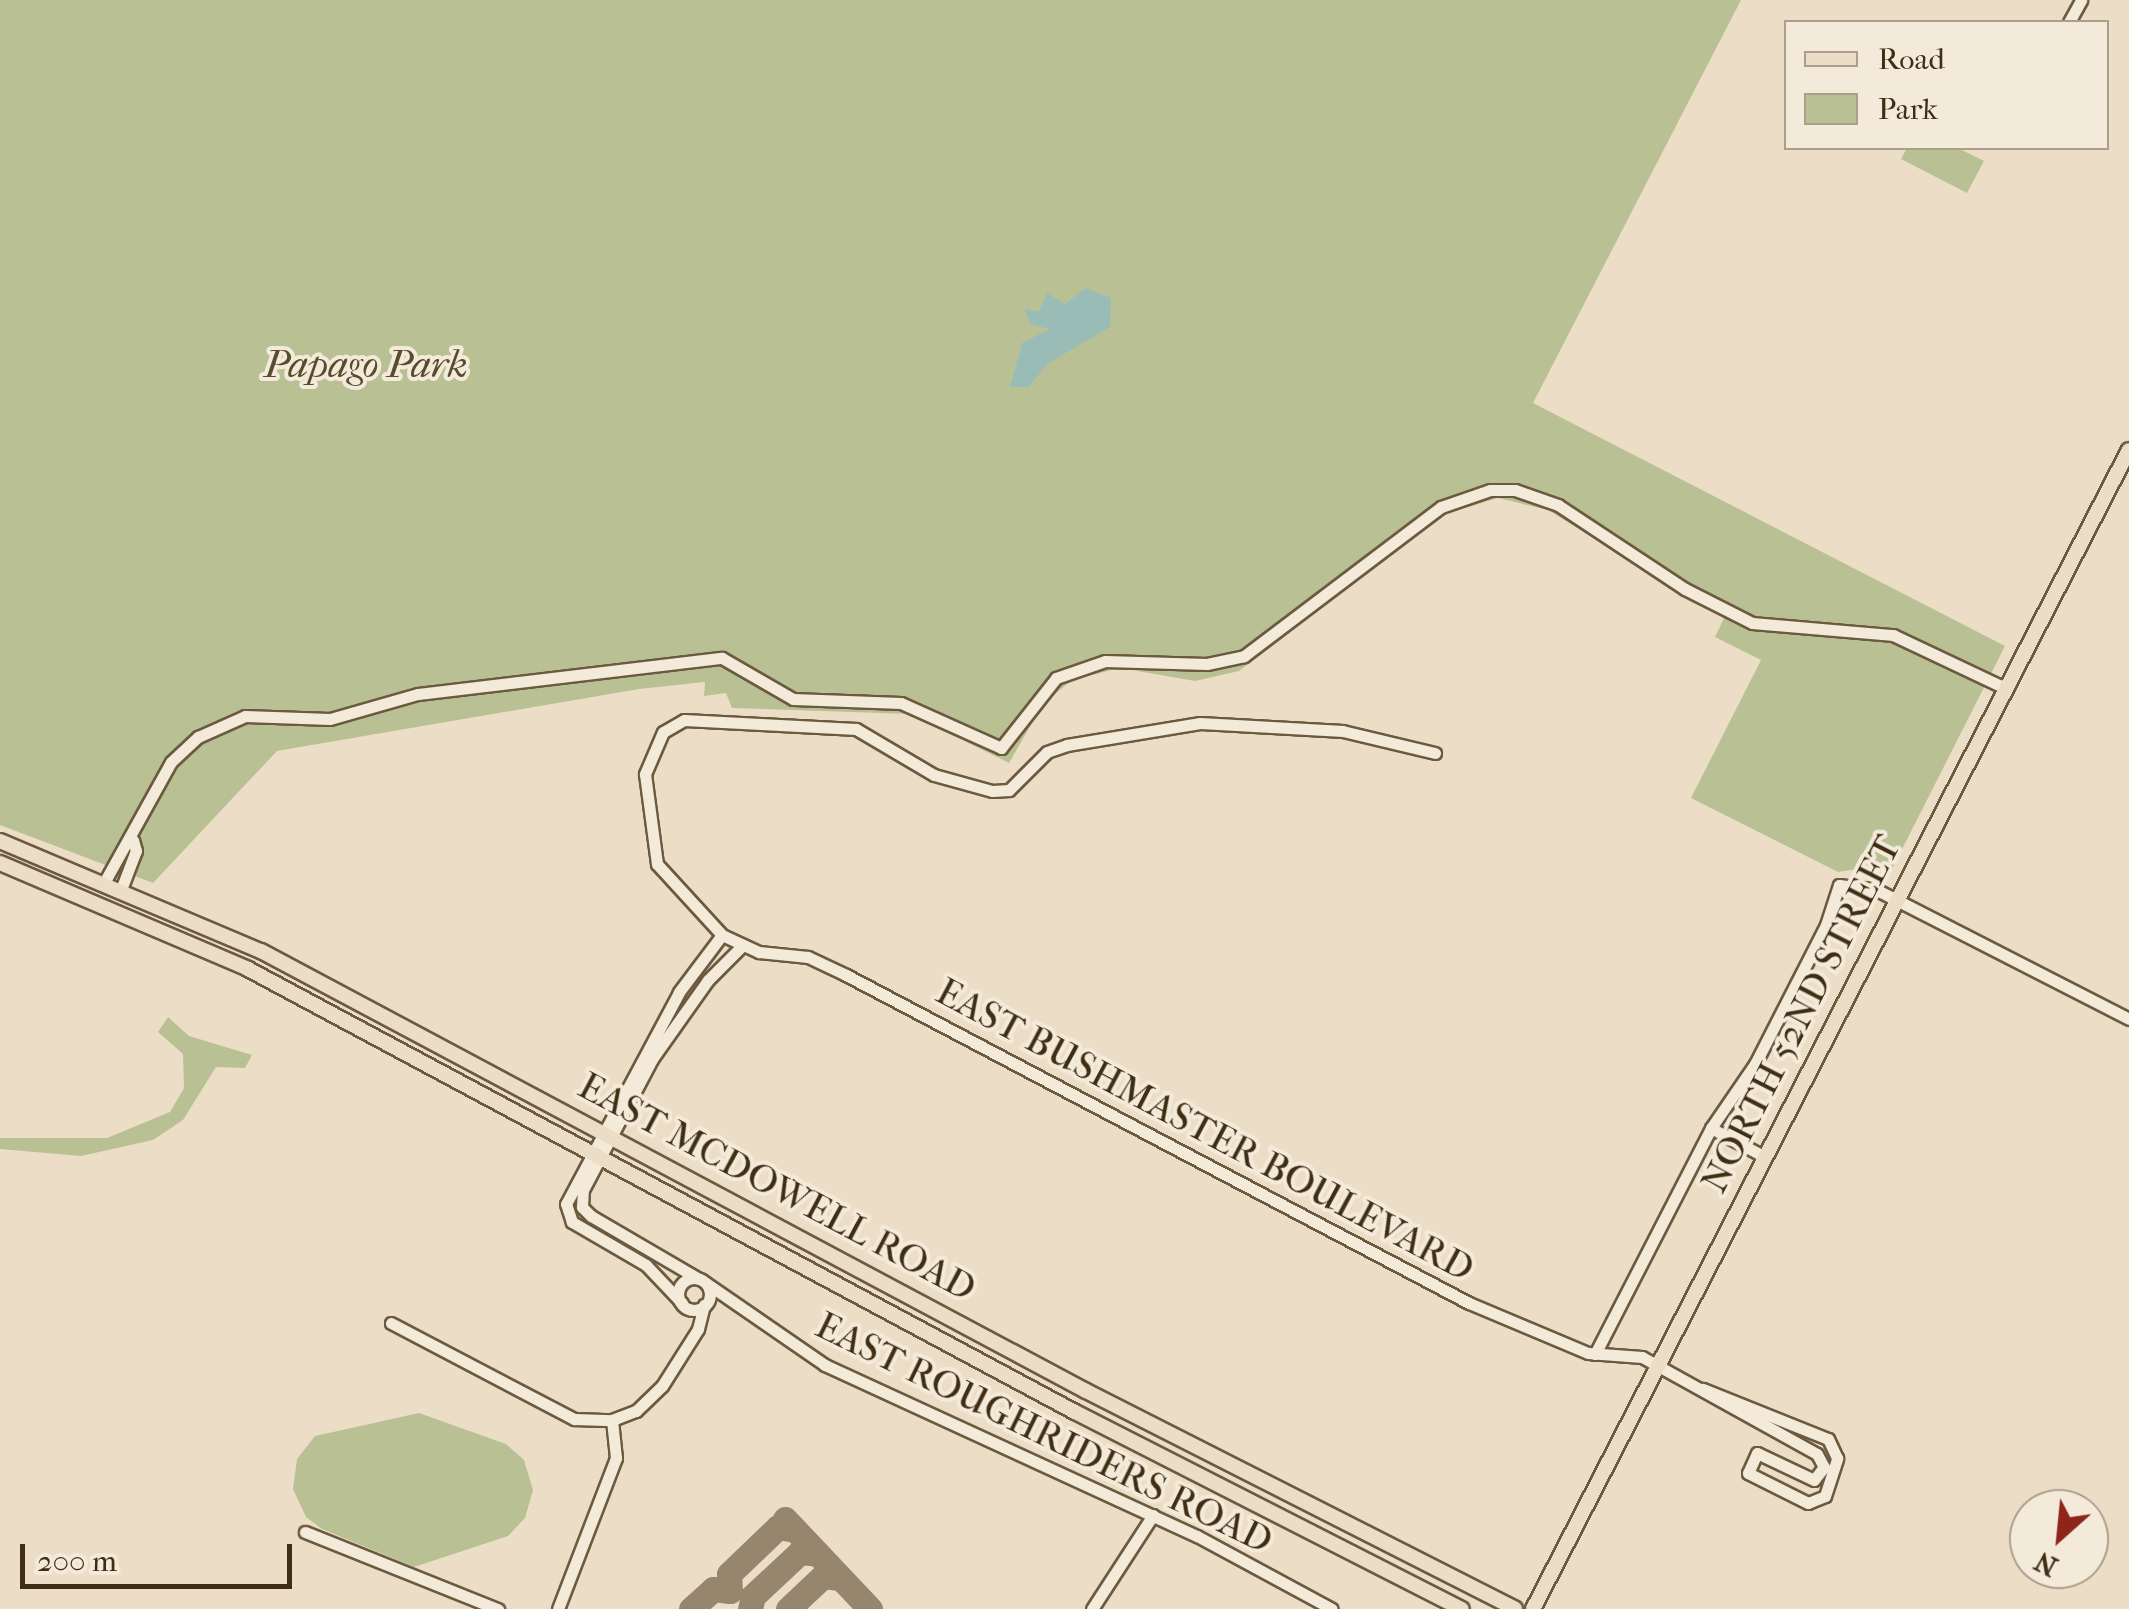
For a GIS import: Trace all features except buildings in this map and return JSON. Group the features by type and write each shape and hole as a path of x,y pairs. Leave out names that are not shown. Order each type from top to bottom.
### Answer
{"main road":[{"name":"NORTH 52ND STREET","path":"1533,1609 2129,450"},
{"name":"EAST MCDOWELL ROAD","path":"0,841 105,880 261,951 1086,1391 1514,1609"},
{"name":"EAST MCDOWELL ROAD","path":"0,860 211,951 597,1151 1075,1412 1462,1609"},
{"path":"0,860 98,893 122,888"}],"street":[{"path":"105,880 133,840 171,762 198,737 245,716 330,719 418,694 712,657 735,662 793,699 901,704 942,718 1000,748 1040,692 1065,674 1105,661 1207,664 1244,656 1441,506 1490,490 1515,490 1558,505 1685,589 1752,623 1905,638 2005,688"},
{"path":"736,1302 682,1303 646,1265 572,1222 568,1197 607,1133 678,992 722,935 657,864 648,831 649,753 663,732 684,720 856,729 934,775 992,791 1009,790 1047,752 1067,745 1200,723 1343,731 1436,752"},
{"path":"122,888 136,851 133,840"},
{"path":"1595,1354 1711,1128 1755,1064 1826,925 1839,884 1852,882 1896,900 2129,1020"},
{"name":"EAST BUSHMASTER BOULEVARD","path":"722,935 743,945 808,957 846,975 1448,1293 1595,1354 1642,1357 1658,1365"},
{"path":"607,1133 698,992 743,945"},
{"path":"1711,1128 1765,1157"},
{"path":"597,1151 582,1190 582,1207 703,1281"},
{"path":"693,1336 682,1303 682,1284 703,1281"},
{"path":"391,1323 574,1419 612,1420 647,1403 693,1336 705,1305 703,1281"},
{"name":"EAST ROUGHRIDERS ROAD","path":"703,1281 825,1365 1153,1515 1332,1609"},
{"path":"1658,1365 1703,1389 1710,1399 1817,1454 1824,1467 1814,1480 1757,1454 1748,1473 1818,1503 1837,1458 1828,1439 1715,1388 1703,1389"},
{"path":"558,1609 616,1458 612,1420"},
{"path":"1817,1454 1828,1439"},
{"path":"1092,1609 1153,1515"},
{"path":"305,1532 498,1609"}],"green space":[{"name":"Papago Park","path":"0,0 1741,0 1533,403 2005,646 1890,873 1881,876 1864,868 1838,872 1691,798 1761,660 1715,637 1724,618 1548,510 1498,498 1442,515 1239,671 1195,681 1120,668 1072,680 1043,704 1009,763 910,714 732,708 726,693 704,696 705,682 639,689 277,751 153,883 0,825"},
{"path":"1906,150 1962,150 1984,161 1967,193 1901,159"},
{"path":"168,1017 189,1036 252,1055 245,1068 216,1067 183,1120 153,1140 81,1156 0,1149 0,1138 107,1138 170,1112 184,1088 183,1054 158,1032"},
{"path":"419,1413 506,1444 524,1460 533,1490 525,1518 508,1536 414,1567 322,1529 306,1517 293,1489 297,1459 315,1436"}],"water":[{"path":"1086,288 1111,298 1110,327 1047,364 1029,387 1010,387 1022,343 1050,329 1030,324 1025,309 1039,312 1047,293 1065,304"}],"taxiway":[{"path":"785,1519 870,1609"},
{"path":"691,1609 713,1589 730,1591 729,1574 778,1527 795,1530"},
{"path":"750,1609 753,1596 800,1552 818,1554"},
{"path":"788,1609 823,1576 840,1578"}]}
